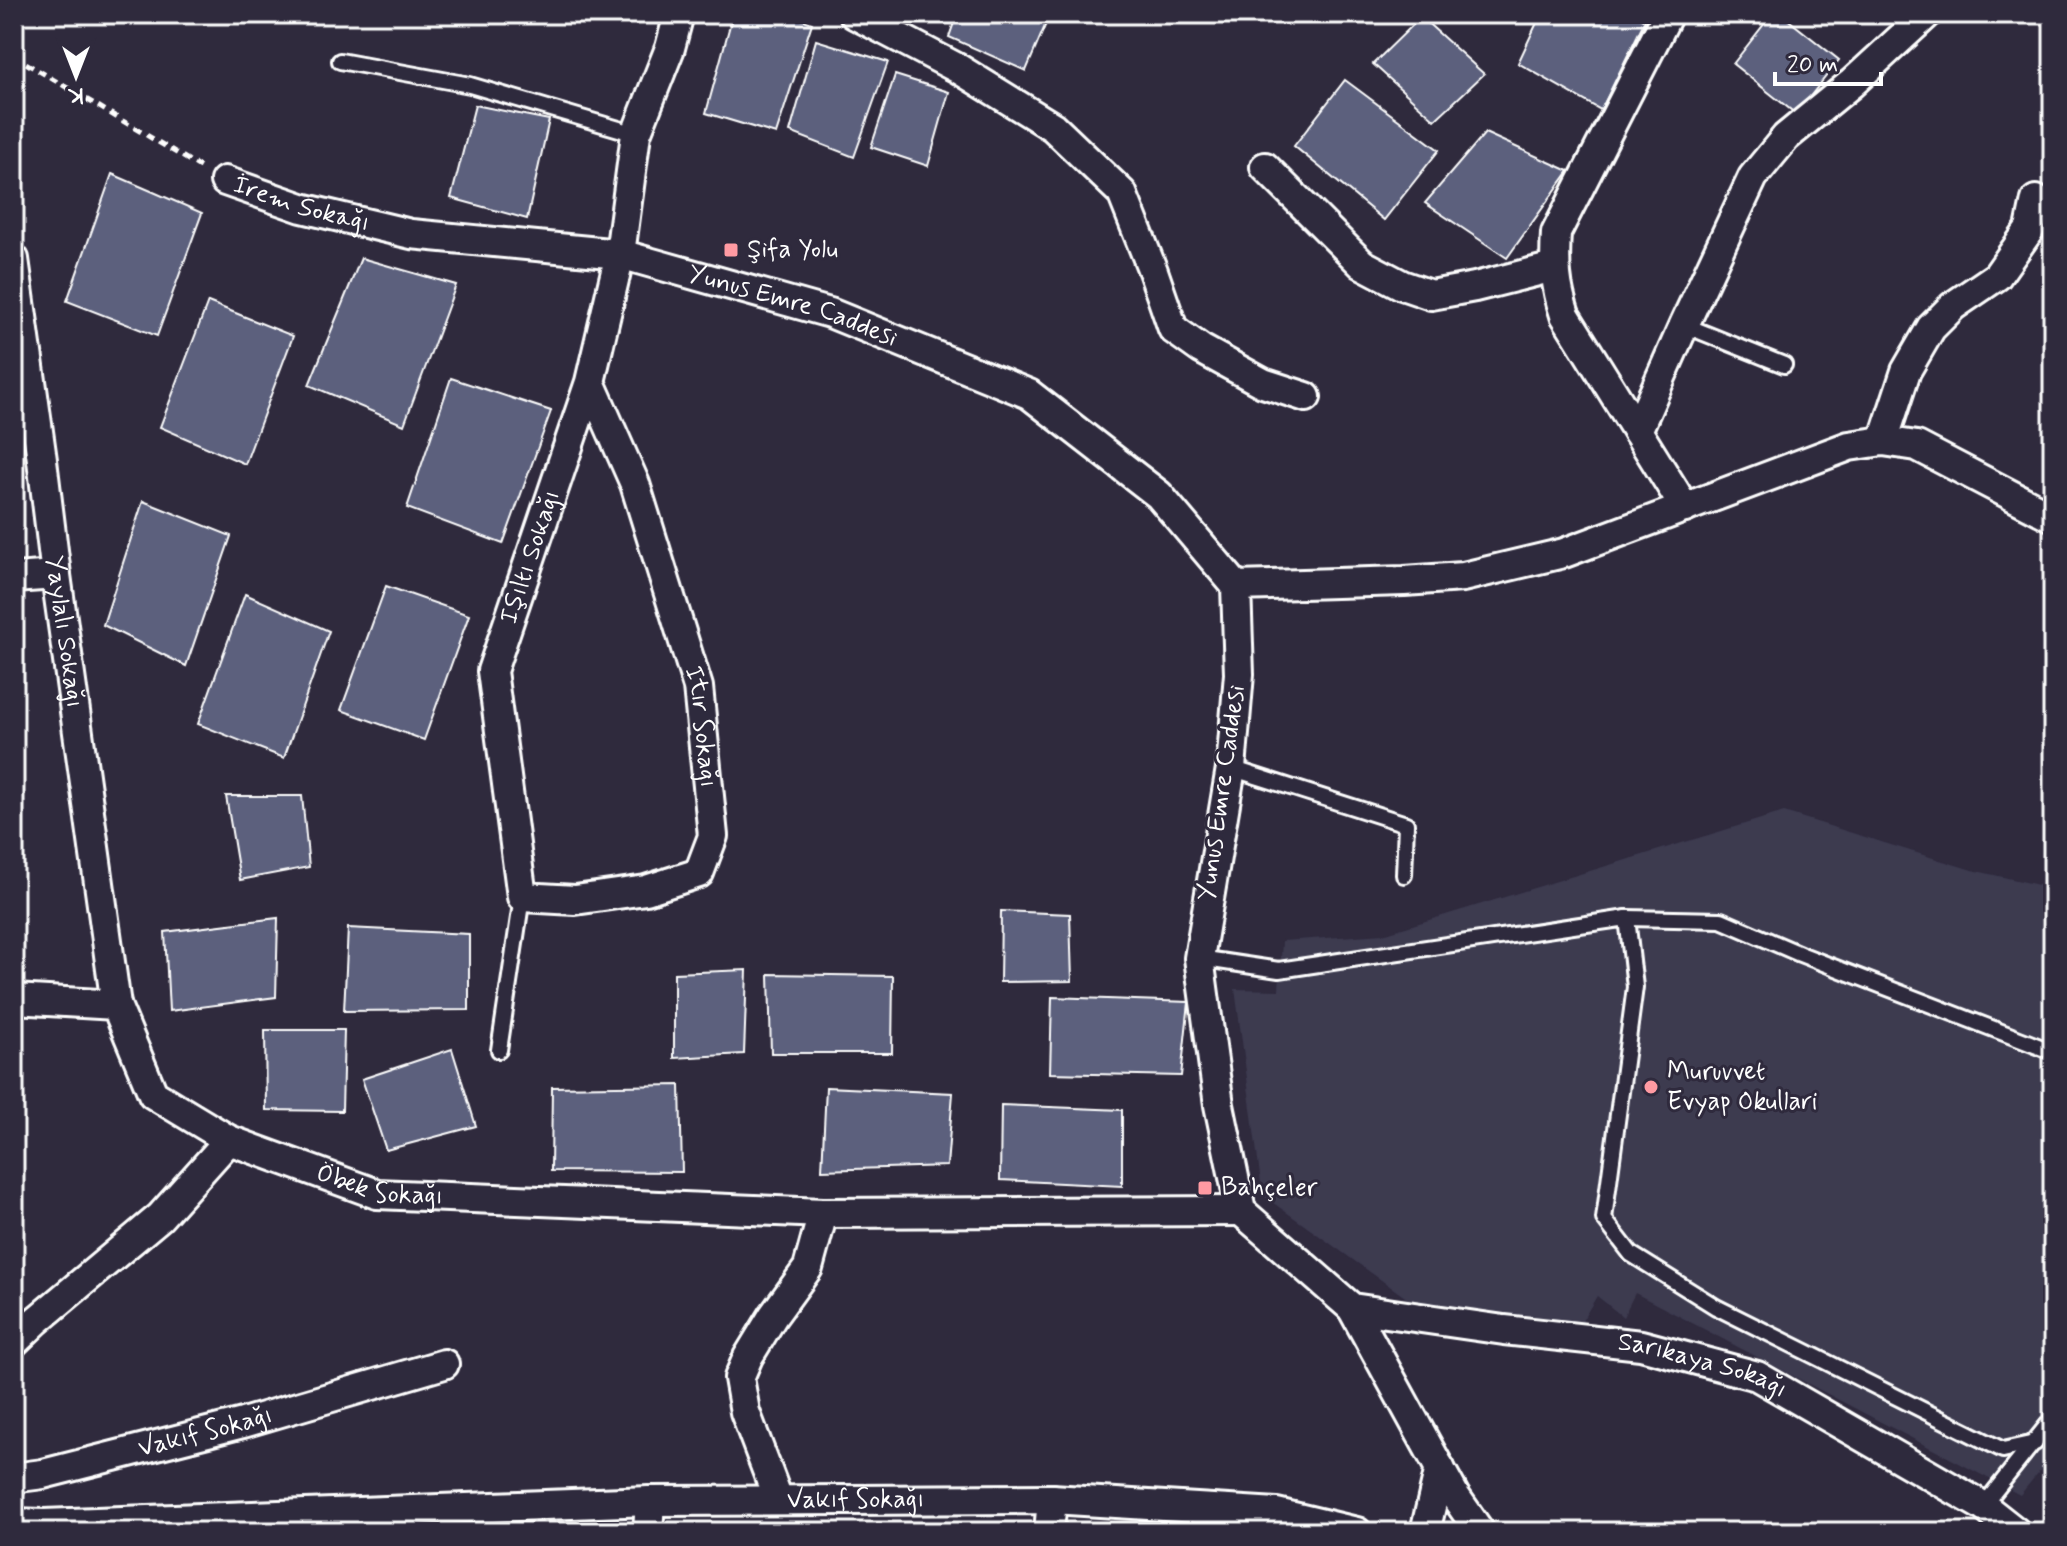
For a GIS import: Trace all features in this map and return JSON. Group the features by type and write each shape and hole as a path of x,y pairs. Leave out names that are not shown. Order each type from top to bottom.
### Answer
{"street":[{"name":"Işıltı Sokağı","path":"522,897 492,671 590,382 620,254 636,134 670,48 679,14"},
{"path":"854,14 959,69 1053,127 1122,193 1173,329 1201,349 1263,383 1306,397"},
{"path":"1668,14 1556,233 1554,267 1565,315 1685,508"},
{"path":"1637,431 1753,177 1786,137 1852,83 1927,14"},
{"path":"1265,167 1362,264 1402,285 1431,295 1554,267"},
{"name":"İrem Sokağı","path":"225,181 302,208 411,234 620,254"},
{"path":"1883,441 1906,371 1931,328 1953,306 1997,276 2030,229 2036,200"},
{"name":"Yunus Emre Caddesi","path":"620,254 830,313 1029,394 1159,495 1236,586 1239,674 1231,768 1199,958 1219,1105 1241,1211"},
{"name":"Yaylalı Sokağı","path":"15,270 116,1005"},
{"name":"Itır Sokağı","path":"522,897 575,900 646,890 699,873 713,836 698,687 635,484 590,382"},
{"path":"1236,586 1463,577 1564,553 1849,446 1883,441 1917,446 2053,517"},
{"path":"14,578 56,575"},
{"path":"14,999 116,1005"},
{"name":"Öbek Sokağı","path":"116,1005 153,1094 229,1140 377,1194 823,1213 1241,1211"},
{"path":"14,1342 160,1217 229,1140"},
{"path":"1241,1211 1352,1308 1455,1496 1480,1532"},
{"path":"778,1499 745,1412 739,1378 773,1316 808,1268 823,1213"},
{"name":"Sarıkaya Sokağı","path":"1352,1308 1504,1330 1641,1345 1757,1376 1983,1506 2016,1532"},
{"name":"Vakıf Sokağı","path":"14,1481 20,1477 43,1474 243,1423 444,1364"},
{"path":"1425,1532 1440,1468"},
{"path":"1049,1532 1052,1499"},
{"name":"Vakıf Sokağı","path":"14,1523 650,1501 1052,1499 1277,1513 1357,1532"},
{"path":"648,1532 650,1501"}],"lane":[{"path":"340,61 470,85 636,134"},
{"path":"1684,325 1784,365"},
{"path":"1231,768 1406,824 1404,875"},
{"path":"499,1050 522,897"},
{"path":"1199,958 1279,970 1627,918 1721,920 1800,954 2053,1052"},
{"path":"1627,918 1635,987 1604,1219 1631,1254 1716,1307 2003,1450 2035,1443"},
{"path":"1983,1506 2053,1418"}],"path":[{"name":"İrem Sokağı","path":"14,56 225,181"}],"shaded area":[{"name":"Muruvvet Evyap Okullari","path":"1784,812 1972,870 2048,887 2053,875 2053,1455 2020,1495 1635,1293 1623,1317 1597,1296 1576,1331 1558,1323 1412,1302 1265,1197 1235,989 1279,990 1282,941 1383,934"}],"building":[{"path":"733,14 787,14 812,23 776,134 706,113"},
{"path":"957,14 1050,14 1026,71 949,37"},
{"path":"1541,14 1633,14 1645,20 1601,110 1518,63"},
{"path":"1772,14 1781,14 1839,60 1796,114 1733,64"},
{"path":"1421,17 1484,74 1435,120 1373,64"},
{"path":"816,40 888,62 854,157 790,132"},
{"path":"895,75 949,92 928,166 871,147"},
{"path":"1345,80 1439,150 1384,220 1294,146"},
{"path":"475,105 549,120 527,219 451,198"},
{"path":"1485,133 1569,171 1507,258 1425,203"},
{"path":"112,174 202,213 157,336 67,301"},
{"path":"361,258 456,285 404,425 309,385"},
{"path":"208,302 293,336 245,464 160,427"},
{"path":"451,378 551,411 503,544 407,508"},
{"path":"143,501 231,536 186,666 103,625"},
{"path":"386,586 469,615 424,740 341,710"},
{"path":"245,594 329,631 284,758 198,724"},
{"path":"226,796 302,796 309,867 240,880"},
{"path":"1001,911 1070,914 1072,981 1000,982"},
{"path":"278,918 276,997 169,1011 165,932"},
{"path":"348,928 469,934 469,1010 344,1011"},
{"path":"747,970 744,1054 674,1058 674,973"},
{"path":"769,974 893,976 892,1053 771,1053"},
{"path":"1052,997 1189,1002 1181,1076 1050,1073"},
{"path":"265,1030 344,1030 342,1111 266,1110"},
{"path":"452,1049 476,1126 386,1150 362,1079"},
{"path":"680,1085 682,1172 551,1171 552,1087"},
{"path":"826,1087 953,1093 947,1166 822,1170"},
{"path":"1001,1105 1122,1110 1122,1186 1000,1180"}],"place":[{"name":"Şifa Yolu","path":"731,250"},
{"name":"Muruvvet Evyap Okullari","path":"1651,1087"},
{"name":"Bahçeler","path":"1205,1188"}]}
